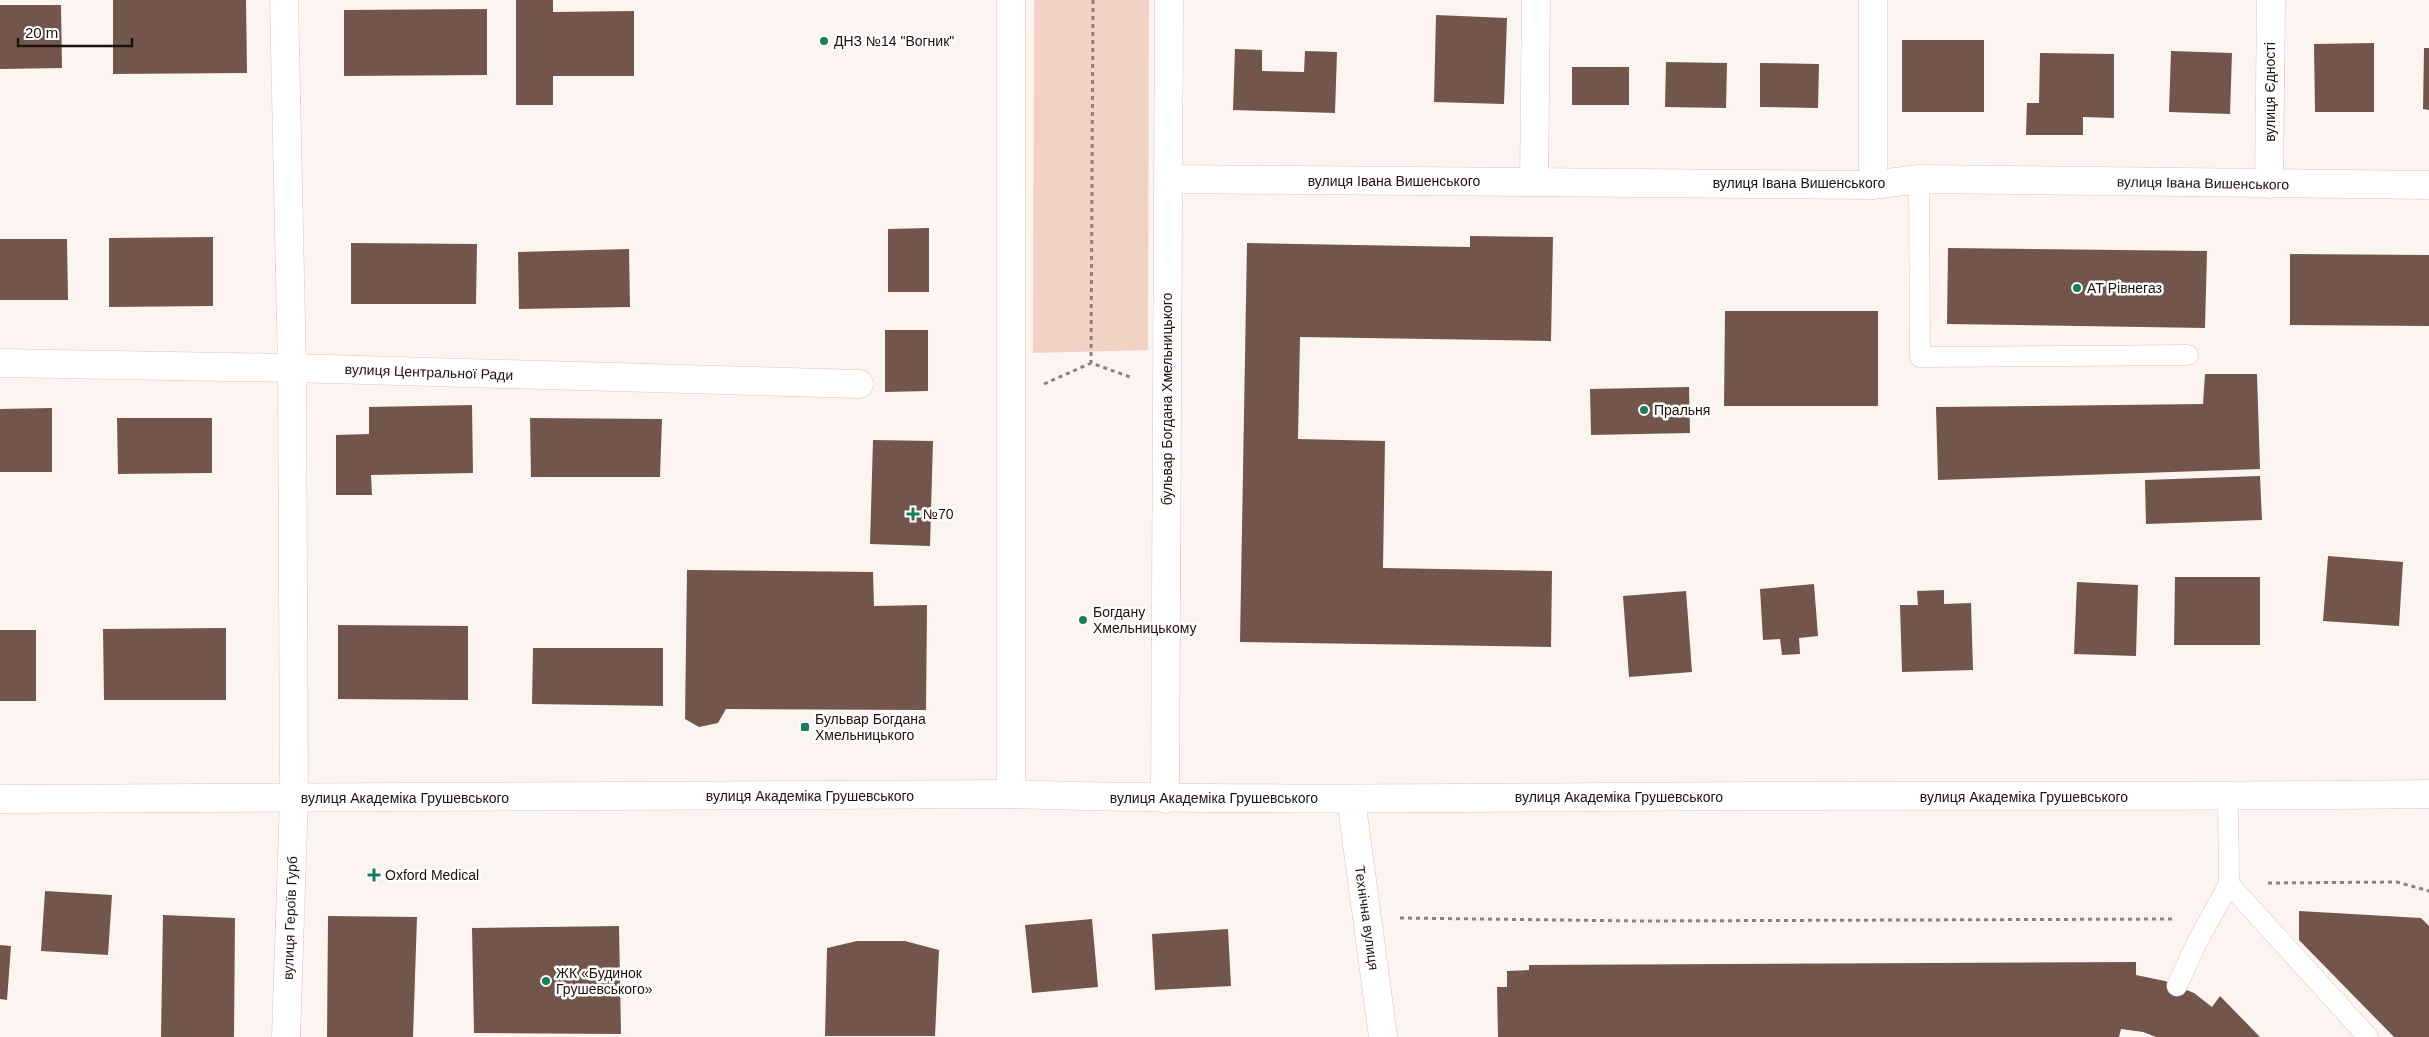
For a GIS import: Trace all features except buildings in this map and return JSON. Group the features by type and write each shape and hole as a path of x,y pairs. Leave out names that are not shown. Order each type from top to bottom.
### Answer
{"street":[{"name":"вулиця Героїв Гурб","path":"284,0 292,368 294,798 286,1037"},
{"path":"1011,0 1011,794"},
{"name":"бульвар Богдана Хмельницького","path":"1165,799 1169,0"},
{"path":"1534,182 1536,0"},
{"path":"1873,0 1873,185"},
{"name":"вулиця Єдності","path":"2269,184 2271,0"},
{"name":"вулиця Івана Вишенського","path":"1168,179 1873,185 1919,179 2429,185"},
{"name":"вулиця Центральної Ради","path":"0,363 292,368 859,384"},
{"name":"вулиця Академіка Грушевського","path":"0,799 1011,794 1165,799 2429,794"},
{"name":"Технічна вулиця","path":"1351,799 1383,1037"}],"lane":[{"path":"1919,179 1920,358 2188,354"},
{"path":"2177,986 2197,942 2229,884 2228,796"},
{"path":"2229,884 2368,1037"}],"path":[{"path":"1092,363 1093,0"},
{"path":"1010,399 1092,363 1167,392"},
{"path":"2229,884 2397,882 2429,891"},
{"path":"1367,917 1431,920 1628,921 2184,919"}],"shaded area":[{"path":"1034,0 1149,0 1148,350 1033,353"}],"place":[{"name":"ДНЗ №14 \"Вогник\"","path":"824,41"},
{"name":"АТ Рівнегаз","path":"2077,288"},
{"name":"Пральня","path":"1644,410"},
{"name":"№70","path":"913,514"},
{"name":"Богдану Хмельницькому","path":"1083,620"},
{"name":"Бульвар Богдана Хмельницького","path":"805,727"},
{"name":"Oxford Medical","path":"374,875"},
{"name":"ЖК «Будинок Грушевського»","path":"546,981"}]}
